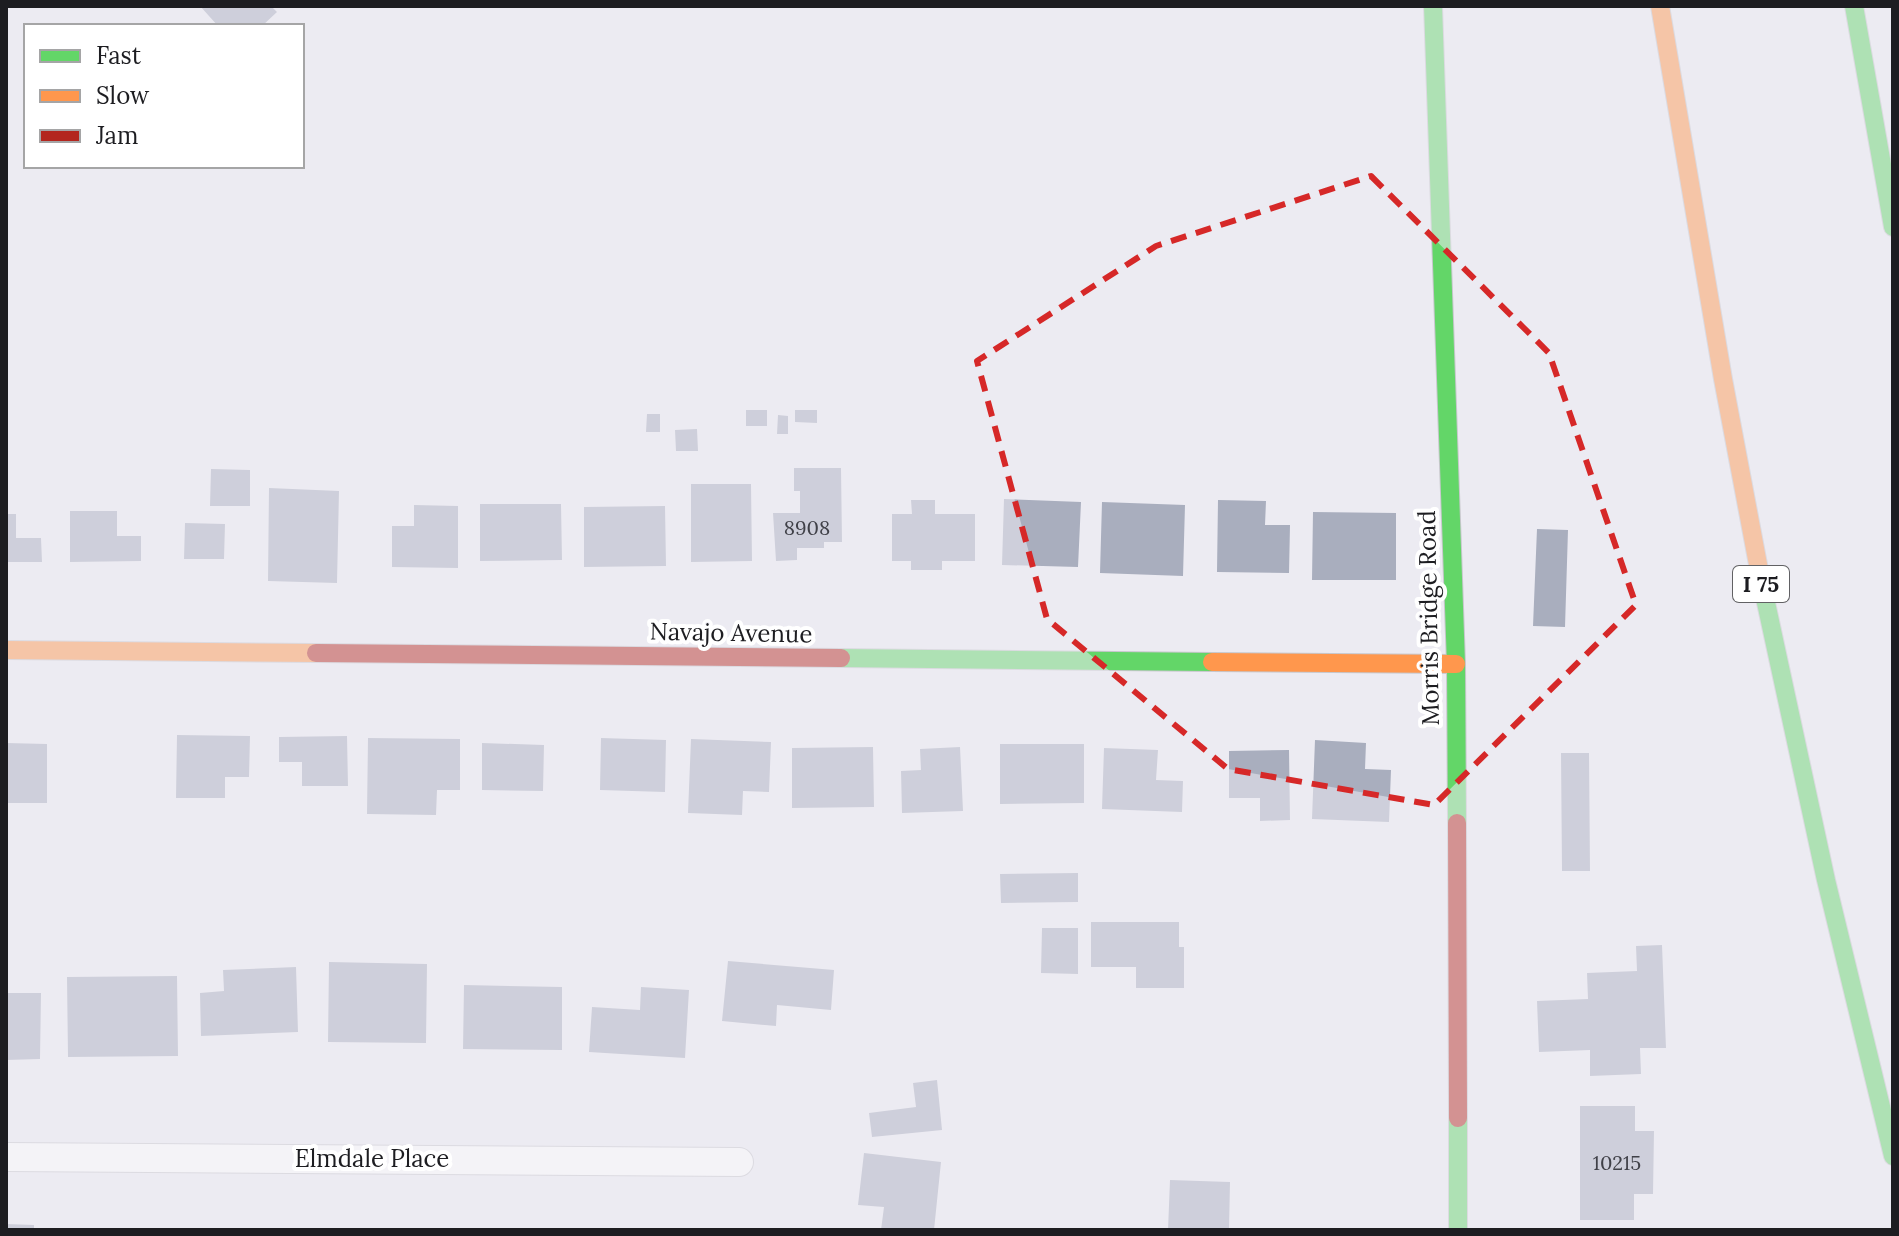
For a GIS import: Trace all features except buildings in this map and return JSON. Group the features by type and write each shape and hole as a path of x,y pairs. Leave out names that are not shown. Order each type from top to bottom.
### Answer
{"main road":[{"name":"Morris Bridge Road","path":"1433,6 1456,664 1458,1230"},
{"name":"I 75","path":"1660,6 1764,600 1820,857 1893,1156"},
{"path":"1854,6 1893,227"},
{"name":"Navajo Avenue","path":"6,650 1456,664"}],"street":[{"name":"Elmdale Place","path":"6,1157 739,1162"}],"highlighted area":[{"path":"1371,176 1549,353 1636,605 1434,805 1228,769 1047,619 977,361 1156,246"}],"traffic: fast":[{"path":"1433,6 1456,664 1457,823"},
{"path":"1854,6 1893,227"},
{"path":"1760,575 1826,880 1893,1156"},
{"path":"841,658 1212,662"},
{"path":"1458,1118 1458,1230"}],"traffic: slow":[{"path":"1660,6 1723,379 1760,575"},
{"path":"6,650 316,653"},
{"path":"1212,662 1456,664"}],"traffic: jam":[{"path":"316,653 841,658"},
{"path":"1457,823 1458,1118"}]}
